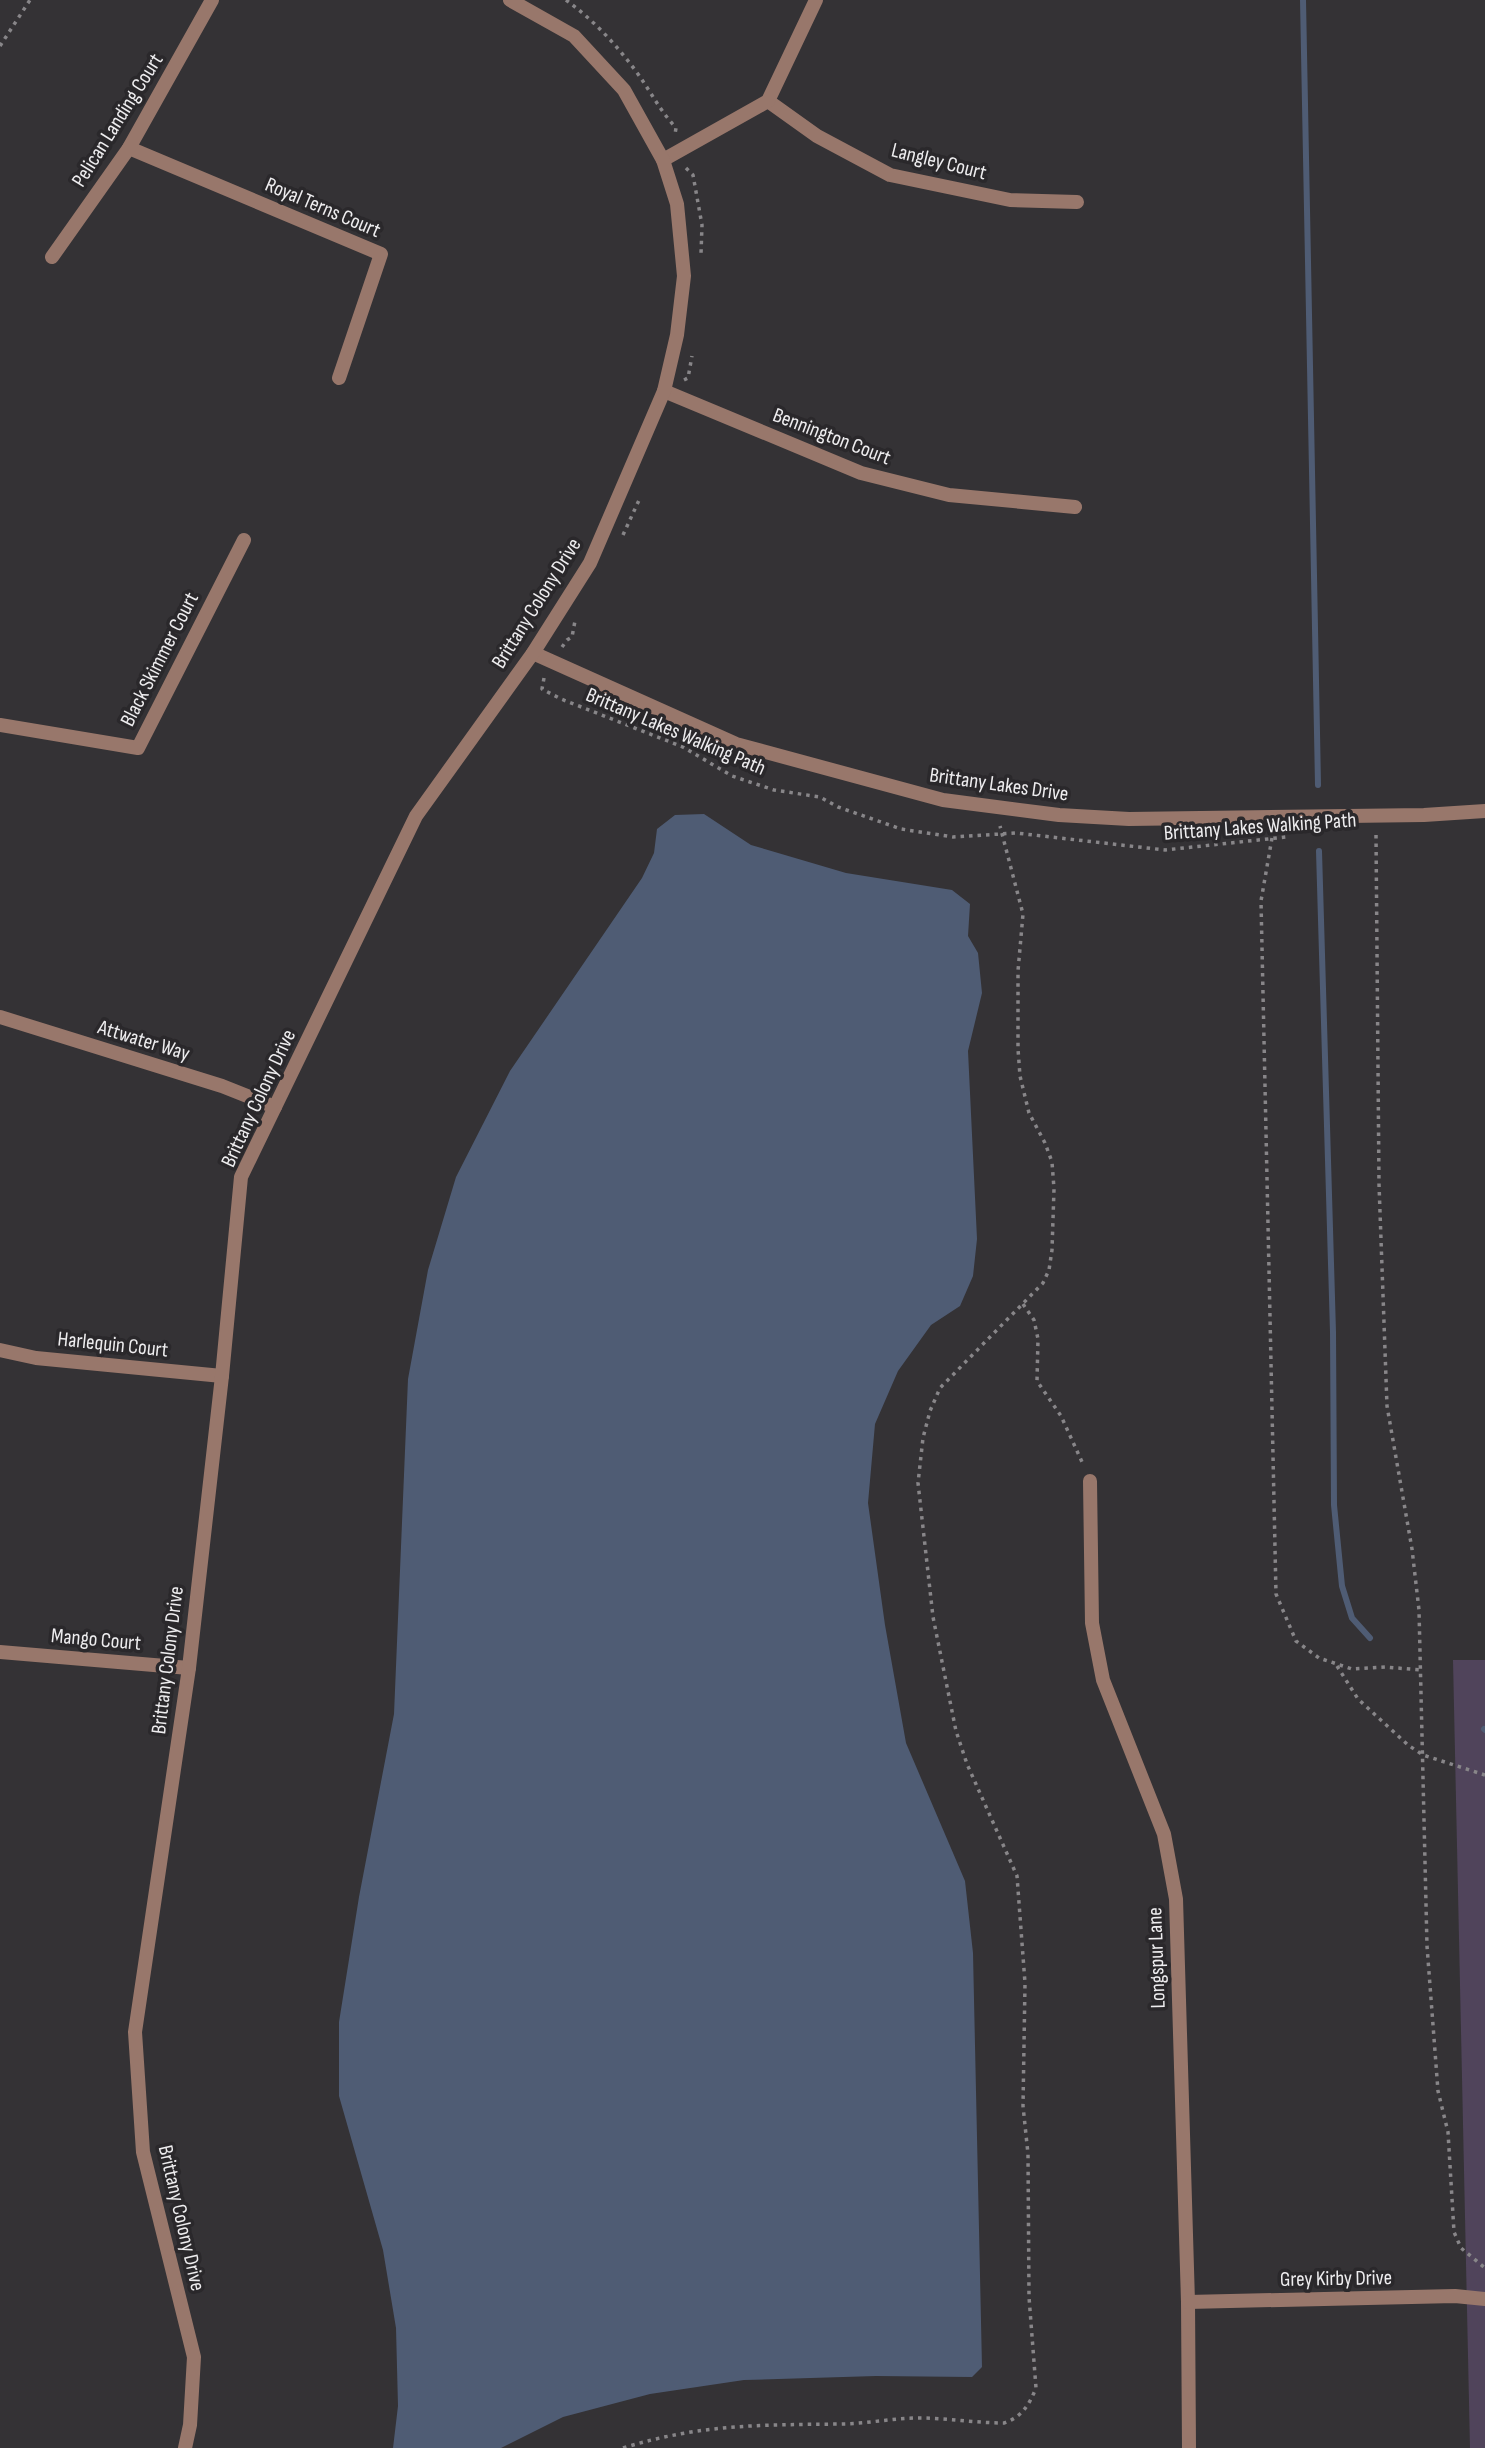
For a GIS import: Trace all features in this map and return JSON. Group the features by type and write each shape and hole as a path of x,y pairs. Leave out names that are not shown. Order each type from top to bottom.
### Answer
{"street":[{"name":"Pelican Landing Court","path":"52,257 129,148 212,0"},
{"name":"Brittany Colony Drive","path":"185,2448 190,2425 194,2357 143,2152 135,2032 189,1668 241,1177 416,816 533,653 590,563 670,393 684,276 677,204 663,160 624,90 574,36 510,0"},
{"path":"663,160 768,101 816,0"},
{"name":"Langley Court","path":"768,101 817,135 890,175 1010,200 1077,202"},
{"name":"Royal Terns Court","path":"129,148 381,254 339,378"},
{"name":"Bennington Court","path":"670,393 861,473 950,495 1074,507"},
{"name":"Black Skimmer Court","path":"0,725 138,748 244,540"},
{"name":"Brittany Lakes Drive","path":"533,653 736,744 943,800 1059,815 1129,819 1424,815 1485,811"},
{"name":"Attwater Way","path":"0,1017 222,1086 275,1107"},
{"name":"Harlequin Court","path":"0,1350 36,1358 222,1376"},
{"name":"Longspur Lane","path":"1090,1481 1092,1623 1103,1680 1164,1834 1176,1899 1188,2302 1189,2448"},
{"name":"Mango Court","path":"0,1652 189,1668"},
{"name":"Grey Kirby Drive","path":"1188,2302 1455,2296 1485,2299"}],"path":[{"path":"0,46 30,0"},
{"path":"566,0 585,14 617,47 657,107 676,128 675,135 687,170 693,175 702,225 701,262"},
{"path":"670,393 688,378 694,346"},
{"path":"622,538 642,491"},
{"name":"Brittany Lakes Walking Path","path":"575,621 572,637 567,640 553,662 544,678 542,690 682,747 732,776 774,790 820,797 838,807 901,829 953,837 1016,833 1165,850 1288,836"},
{"path":"623,2448 709,2428 750,2425 857,2424 915,2418 1004,2423 1022,2413 1031,2402 1036,2388 1029,2297 1028,2154 1023,2106 1025,1983 1017,1876 967,1764 956,1731 933,1617 918,1483 923,1438 930,1410 940,1388 1043,1283 1049,1270 1054,1189 1052,1162 1029,1112 1020,1076 1018,971 1023,914 994,807"},
{"name":"Brittany Lakes Walking Path","path":"1364,835 1387,834"},
{"path":"1377,835 1379,1184 1387,1406 1412,1549 1419,1610 1427,1946 1438,2091 1448,2132 1454,2232 1461,2248 1485,2268"},
{"path":"1272,838 1261,901 1276,1594 1296,1641 1319,1658 1352,1669 1385,1667 1421,1670"},
{"path":"1023,1304 1034,1320 1038,1339 1037,1381 1067,1427 1090,1481"},
{"path":"1336,1664 1358,1699 1408,1745 1423,1755 1485,1775"}],"shaded area":[{"path":"1453,1660 1485,1660 1485,2448 1470,2448"}],"water":[{"path":"704,814 751,845 846,873 952,890 970,904 968,936 978,953 982,993 968,1051 977,1239 973,1276 960,1306 931,1325 898,1371 875,1424 868,1503 885,1625 906,1743 965,1881 973,1953 982,2367 972,2377 876,2376 744,2380 650,2394 563,2417 501,2448 393,2448 398,2406 396,2328 383,2250 339,2096 339,2022 359,1897 394,1714 408,1379 428,1270 456,1177 510,1071 642,878 654,853 657,829 675,815"}],"waterway":[{"path":"1303,0 1318,785"},
{"path":"1319,851 1333,1332 1334,1505 1342,1586 1352,1618 1370,1638"}]}
